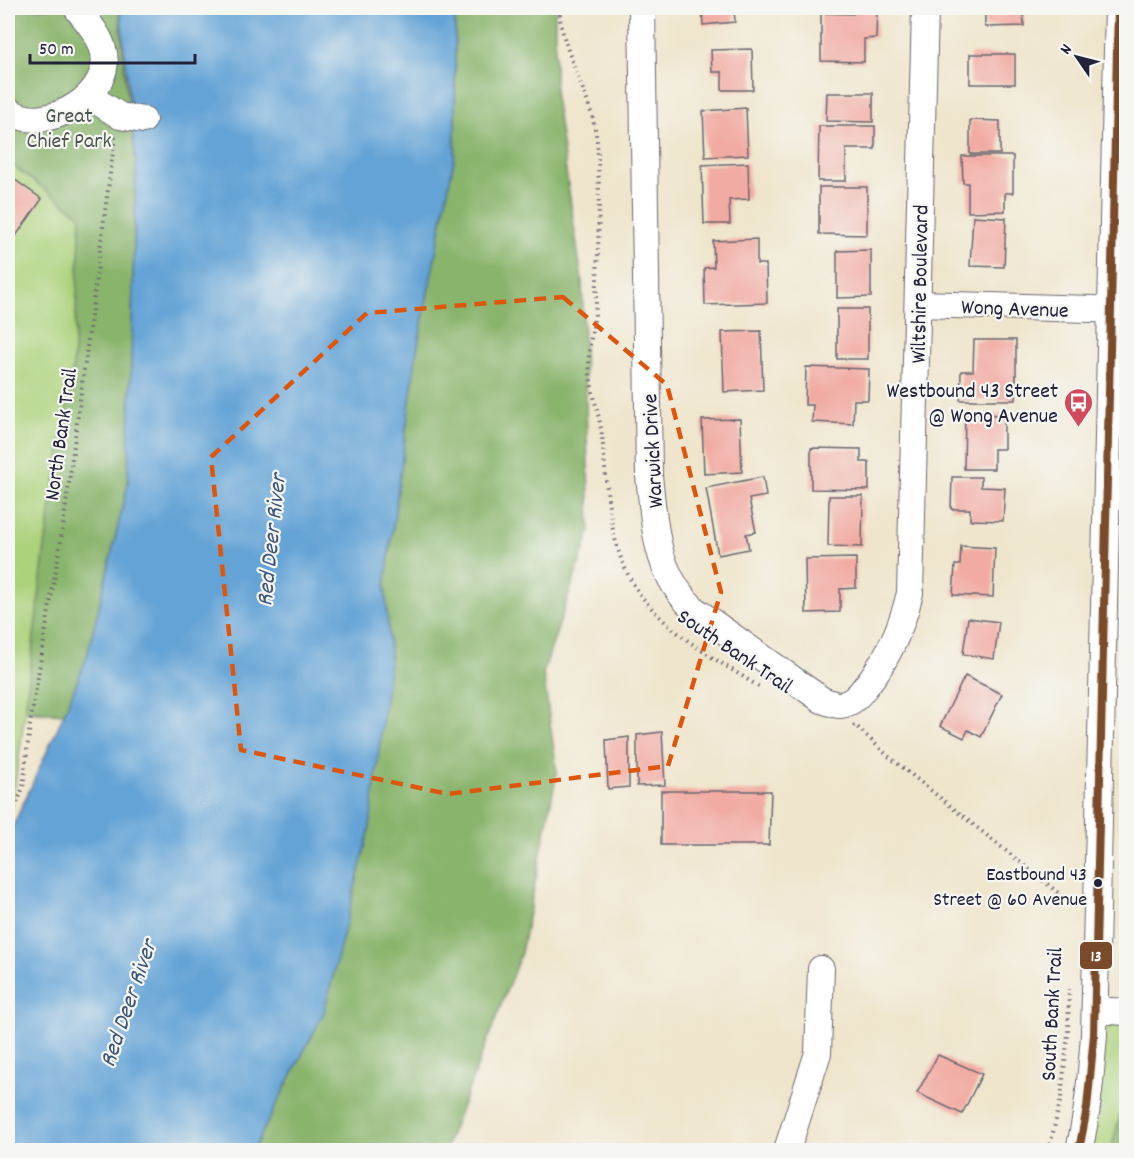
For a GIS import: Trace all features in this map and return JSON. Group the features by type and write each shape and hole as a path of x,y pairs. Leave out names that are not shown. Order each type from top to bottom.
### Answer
{"street":[{"path":"8,110 18,117 29,120 39,119 60,113 89,96 104,67 103,46 77,8"},
{"name":"Warwick Drive","path":"642,8 649,476 657,541 663,565 672,584 695,610 822,700 831,704 848,703 859,696 884,663 899,630"},
{"name":"Wiltshire Boulevard","path":"899,630 911,583 925,8"},
{"path":"1079,1150 1091,1075 1095,1010 1119,310 1118,8"},
{"path":"89,96 132,118"},
{"name":"Wong Avenue","path":"918,304 1119,310"},
{"path":"787,1150 818,1053 821,969"},
{"path":"1095,1010 1126,1012"}],"path":[{"name":"South Bank Trail","path":"559,8 560,25 592,116 596,136 598,162 596,303 590,343 590,369 602,434 607,496 624,569 642,597 663,621 682,637 762,689"},
{"name":"North Bank Trail","path":"8,825 23,788 30,724 63,527 114,142 132,118"},
{"path":"845,728 855,725 887,755 1072,903 1072,915"},
{"name":"South Bank Trail","path":"1049,1150 1061,1098 1068,1034 1069,986"}],"highlighted area":[{"path":"563,297 667,385 721,592 668,766 448,794 241,750 211,457 367,313"}],"green space":[{"name":"Great Chief Park","path":"8,8 119,8 136,162 64,714 25,711 14,792 8,805"},
{"name":"Great Chief Park","path":"8,8 119,8 136,162 128,484 87,657 64,714 25,710 45,546 73,366 81,216 8,162"},
{"path":"455,8 555,8 555,96 582,280 590,531 543,673 557,772 521,953 445,1150 253,1150 324,1012 390,657 385,585 417,349 455,154"},
{"path":"1095,1010 1126,1012 1126,1150 1079,1150"},
{"path":"1126,1094 1126,1150 1111,1150"}],"water":[{"name":"Red Deer River","path":"120,8 455,8 455,154 417,349 385,585 390,657 370,827 324,1012 253,1150 8,1150 8,837 64,714 87,657 128,484 136,162"}],"building":[{"path":"702,8 734,8 735,22 703,25"},
{"path":"853,8 877,8 876,38 864,39 864,62 821,61 821,13 853,14"},
{"path":"985,8 1023,8 1024,26 985,27"},
{"path":"752,49 753,90 722,90 722,72 712,72 711,50"},
{"path":"970,54 1015,54 1015,84 970,84"},
{"path":"827,93 873,93 873,122 826,121"},
{"path":"746,108 748,155 705,157 703,111"},
{"path":"970,120 1000,121 1000,154 970,154"},
{"path":"819,126 875,126 875,149 846,149 846,181 818,181"},
{"path":"962,156 1013,156 1013,193 1005,193 1005,211 968,212 968,183 963,183"},
{"path":"748,163 749,199 729,200 730,224 704,224 702,165"},
{"path":"8,175 42,199 11,243 8,240"},
{"path":"819,187 867,187 867,235 819,234"},
{"path":"973,216 1006,218 1004,267 970,266"},
{"path":"757,239 757,264 766,264 767,303 705,305 704,268 714,267 713,241"},
{"path":"871,250 871,297 837,298 837,251"},
{"path":"837,309 868,309 868,359 837,359"},
{"path":"761,331 763,390 724,392 722,332"},
{"path":"974,340 1016,340 1016,400 960,400 961,371 973,371"},
{"path":"806,367 869,369 868,400 854,400 853,424 812,422 813,405 805,405"},
{"path":"965,414 1004,415 1004,449 994,449 994,469 964,469"},
{"path":"740,419 742,472 704,474 702,420"},
{"path":"811,448 861,449 861,462 869,462 869,490 811,489"},
{"path":"763,477 766,496 749,499 756,532 746,534 749,549 718,555 706,488"},
{"path":"952,477 981,477 981,487 1005,488 1003,521 970,520 970,509 951,509"},
{"path":"829,496 863,496 862,547 828,546"},
{"path":"961,546 995,548 993,597 953,595 955,565 960,565"},
{"path":"856,558 856,588 840,589 840,612 806,613 805,559"},
{"path":"968,618 999,622 994,659 963,654"},
{"path":"965,676 1002,694 981,737 968,730 964,738 940,726"},
{"path":"662,732 665,785 637,786 637,735"},
{"path":"629,737 629,787 608,789 606,740"},
{"path":"661,791 771,791 769,845 661,845"},
{"path":"938,1055 982,1074 962,1114 917,1093"}],"transit line":[{"name":"13","path":"1079,1150 1087,1108 1094,1035 1118,8"}],"place":[{"name":"Westbound 43 Street @ Wong Avenue","path":"1079,428"},
{"name":"Eastbound 43 Street @ 60 Avenue","path":"1098,883"}]}
